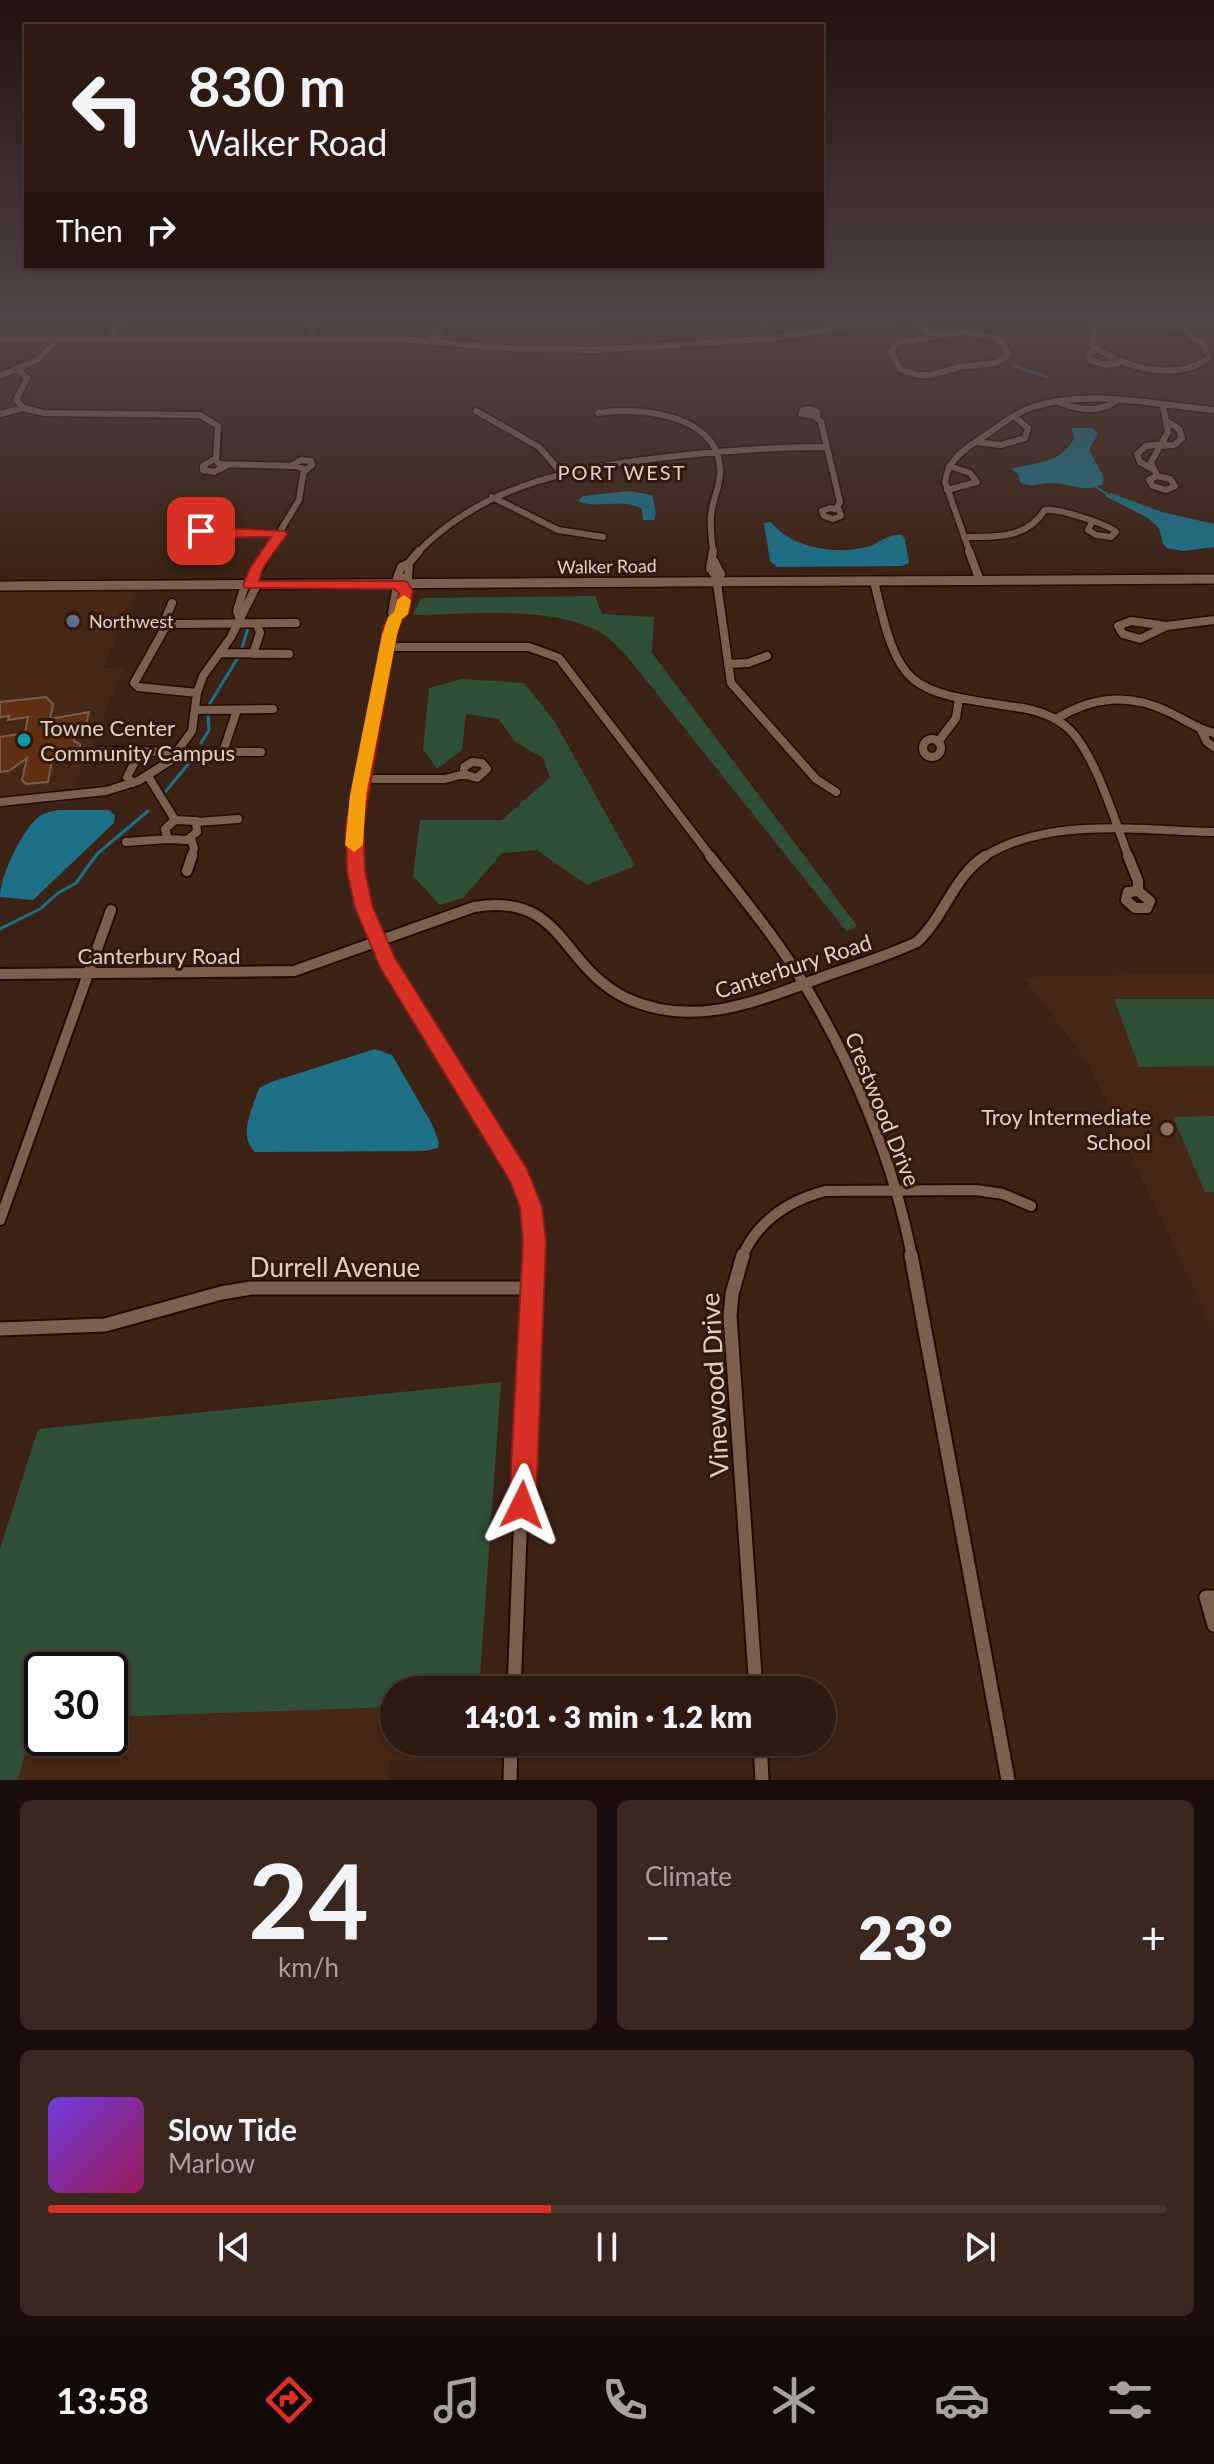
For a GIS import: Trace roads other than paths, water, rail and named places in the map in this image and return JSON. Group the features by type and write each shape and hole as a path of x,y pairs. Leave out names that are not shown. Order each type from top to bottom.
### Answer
{"street":[{"path":"19,402 23,408"},
{"path":"980,581 947,490 946,473 949,466 957,454 1014,416 1059,402"},
{"path":"1116,402 1214,410"},
{"path":"1151,468 1151,455 1167,435 1168,422 1163,406"},
{"path":"0,414 23,408 44,413 200,415 218,426 218,464 292,465 301,460 312,462 312,467 305,471 293,511 257,568 247,611 203,676 197,693 192,731 179,752 148,776 133,783 85,795 0,802"},
{"path":"598,413 634,410 672,419 703,436 716,452 720,467 711,514 714,561 710,569 717,579 729,677 736,690 816,779 836,792"},
{"path":"476,411 539,447 560,471"},
{"path":"976,442 1001,445 1025,438 1028,428 1014,416"},
{"path":"815,417 821,422 840,502 836,509"},
{"path":"1157,476 1140,462 1137,454 1146,446 1174,445 1182,438 1179,429 1168,422"},
{"path":"515,1676 534,1229 524,1186 377,943 364,908 355,862 354,826 361,779 387,647 395,617 401,614 406,591 402,585 408,578 409,563 448,526 492,497 560,471 755,447 827,447"},
{"path":"216,458 203,466 203,471 215,472 226,466"},
{"path":"947,490 977,482 970,473 949,466"},
{"path":"492,497 558,530 603,537"},
{"path":"964,537 1018,534 1034,527 1045,510 1054,508 1065,509 1091,524"},
{"path":"206,534 243,531 280,534"},
{"name":"Walker Road","path":"0,586 402,585 717,579 1214,579"},
{"path":"874,581 894,655 902,670 928,689 959,698 1021,706 1056,719 1084,746 1138,881 1138,891"},
{"path":"168,626 165,620 172,603"},
{"path":"1167,626 1140,639 1123,634 1118,626 1131,621 1167,626 1214,620"},
{"path":"197,693 138,687 134,683 162,631 168,626 296,623"},
{"path":"253,654 260,633 257,624"},
{"name":"Crestwood Drive","path":"387,647 529,647 559,658 747,904 804,984 854,1079 895,1190 917,1282 1008,1780"},
{"path":"220,653 289,654"},
{"path":"728,664 748,663 767,656"},
{"path":"938,742 956,718 959,698"},
{"path":"1056,719 1082,703 1124,698 1156,706 1201,730 1214,733"},
{"path":"196,710 273,709"},
{"path":"223,752 237,710"},
{"path":"1201,730 1207,742 1214,747"},
{"path":"101,751 261,752"},
{"path":"133,783 127,777 140,752"},
{"path":"361,779 445,779 464,774"},
{"path":"148,776 175,820"},
{"path":"168,839 165,829 175,820 238,819"},
{"path":"126,842 168,839 179,842 191,839 198,831 197,822"},
{"name":"Canterbury Road","path":"0,974 287,972 312,967 474,907 497,902 528,908 543,917 603,984 651,1007 687,1013 726,1010 917,942 929,932 963,873 1009,842 1049,833 1214,832"},
{"path":"187,871 194,848 191,839"},
{"path":"0,1220 111,910"},
{"name":"Vinewood Drive","path":"755,1676 730,1316 735,1269 753,1234 785,1205 827,1191 994,1189 1031,1206"},
{"name":"Durrell Avenue","path":"0,1329 105,1325 221,1293 251,1288 532,1288"},
{"path":"1210,1597 1214,1625"},
{"path":"510,1780 511,1756"},
{"path":"761,1756 762,1780"}],"water":[{"path":"1072,428 1092,428 1098,434 1089,450 1104,478 1103,484 1084,488 1058,483 1028,485 1020,482 1019,475 1011,469 1061,454 1074,439"},
{"path":"629,491 652,495 656,513 654,520 643,520 642,509 626,504 578,501 583,496"},
{"path":"1111,493 1162,512 1214,524 1214,547 1183,551 1167,548 1159,528 1148,518 1105,496"},
{"path":"771,522 790,538 828,549 867,547 888,537 902,535 909,563 902,566 777,567 770,561 764,523"},
{"path":"58,810 108,810 115,815 114,823 33,900 0,897 7,868 23,836 40,816"},
{"path":"375,1049 392,1055 433,1126 438,1148 425,1151 255,1152 247,1138 247,1130 259,1088"}],"waterway":[{"path":"1096,487 1107,494"},
{"path":"242,648 248,628"},
{"path":"209,705 237,659"},
{"path":"201,743 209,730 208,715"},
{"path":"166,791 194,757"},
{"path":"0,929 40,909 58,893 76,883 97,854 148,811"}],"place":[{"name":"Northwest","path":"73,621"},
{"name":"Towne Center Community Campus","path":"24,740"},
{"name":"Troy Intermediate School","path":"1167,1129"}],"district":[{"name":"PORT WEST","path":"622,472"}]}
